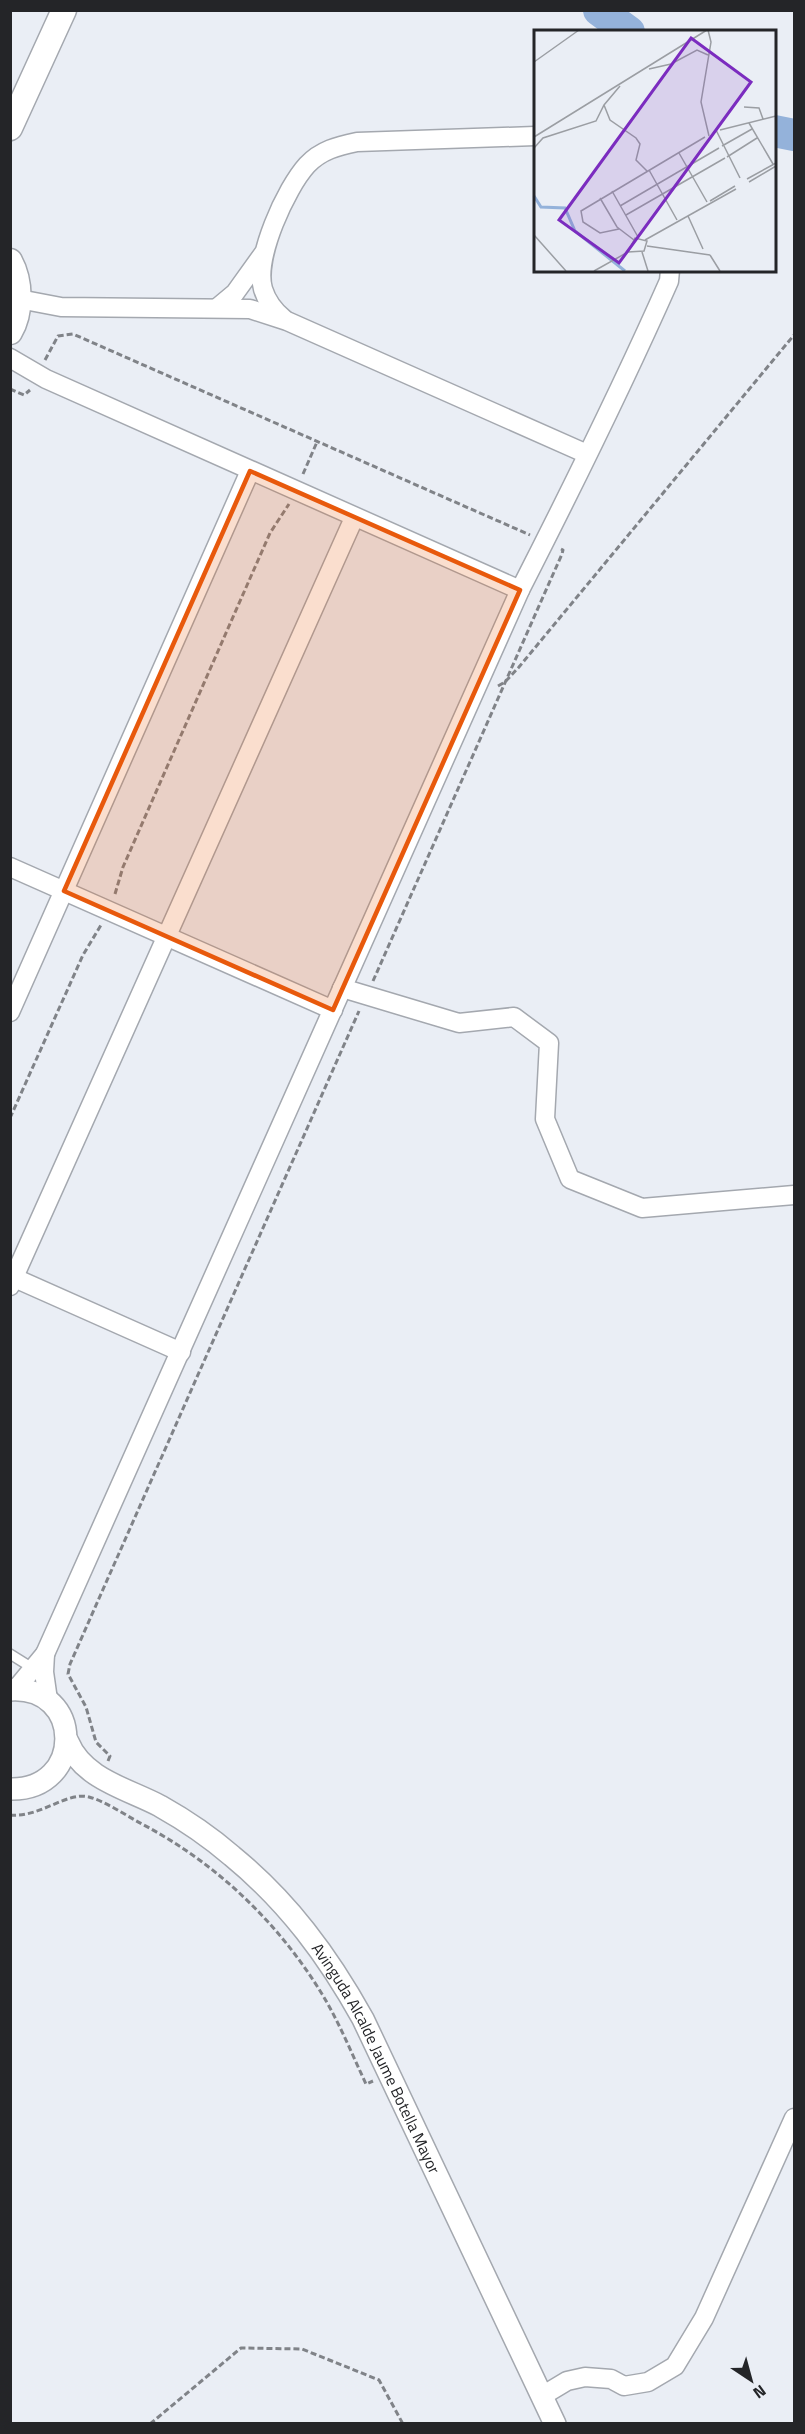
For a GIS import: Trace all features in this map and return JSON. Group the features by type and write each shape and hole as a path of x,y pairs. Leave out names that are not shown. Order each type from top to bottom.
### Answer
{"main road":[{"path":"10,129 64,10"},
{"path":"10,261 15,271 19,299 10,332"}],"street":[{"path":"288,321 273,310 263,288 262,271 266,250 277,218 292,186 308,164 328,148 357,142 534,136"},
{"path":"217,308 241,285 266,250"},
{"path":"13,1690 32,1673 45,1654 520,590 587,454 616,401 669,281 670,272"},
{"path":"19,299 61,307 250,309 288,321 587,454"},
{"path":"10,358 37,375 295,492 520,590"},
{"path":"10,1012 250,471"},
{"path":"180,1352 12,1280 354,518"},
{"path":"10,867 333,1010"},
{"path":"342,988 459,1023 514,1017 549,1043 545,1119 570,1179 642,1208 795,1195"},
{"path":"45,1654 44,1672 48,1700"},
{"path":"13,1690 40,1694 48,1700"},
{"name":"Avinguda Alcalde Jaume Botella Mayor","path":"48,1700 62,1718 68,1742 77,1757 100,1777 161,1807 201,1832 276,1895 310,1934 339,1977 388,2073 555,2424"},
{"path":"49,1777 59,1767 68,1742"},
{"name":"Avinguda Alcalde Jaume Botella Mayor","path":"10,1789 30,1787 49,1777 77,1774 100,1777"},
{"path":"542,2396 567,2381 585,2377 611,2379 624,2386 648,2382 675,2366 704,2318 795,2118"}],"lane":[{"path":"10,1654 26,1664 32,1673"}],"path":[{"path":"10,389 24,395 28,394 58,336 73,334 563,550 70,1664 68,1674 86,1707 96,1742 110,1756 91,1798"},
{"path":"480,681 498,686 505,682 795,335"},
{"path":"10,1118 83,955 95,939 120,885 123,867 270,533 284,515 317,442"},
{"path":"10,1815 21,1816 39,1812 68,1798 91,1798 166,1836 214,1871 251,1903 289,1946 322,1994 366,2084 388,2073"},
{"path":"150,2424 241,2348 302,2349 379,2380 403,2424"}],"highlighted area":[{"path":"250,471 520,590 333,1010 64,891"}],"waterway":[{"path":"599,10 626,30"},
{"path":"775,131 794,135"}]}
